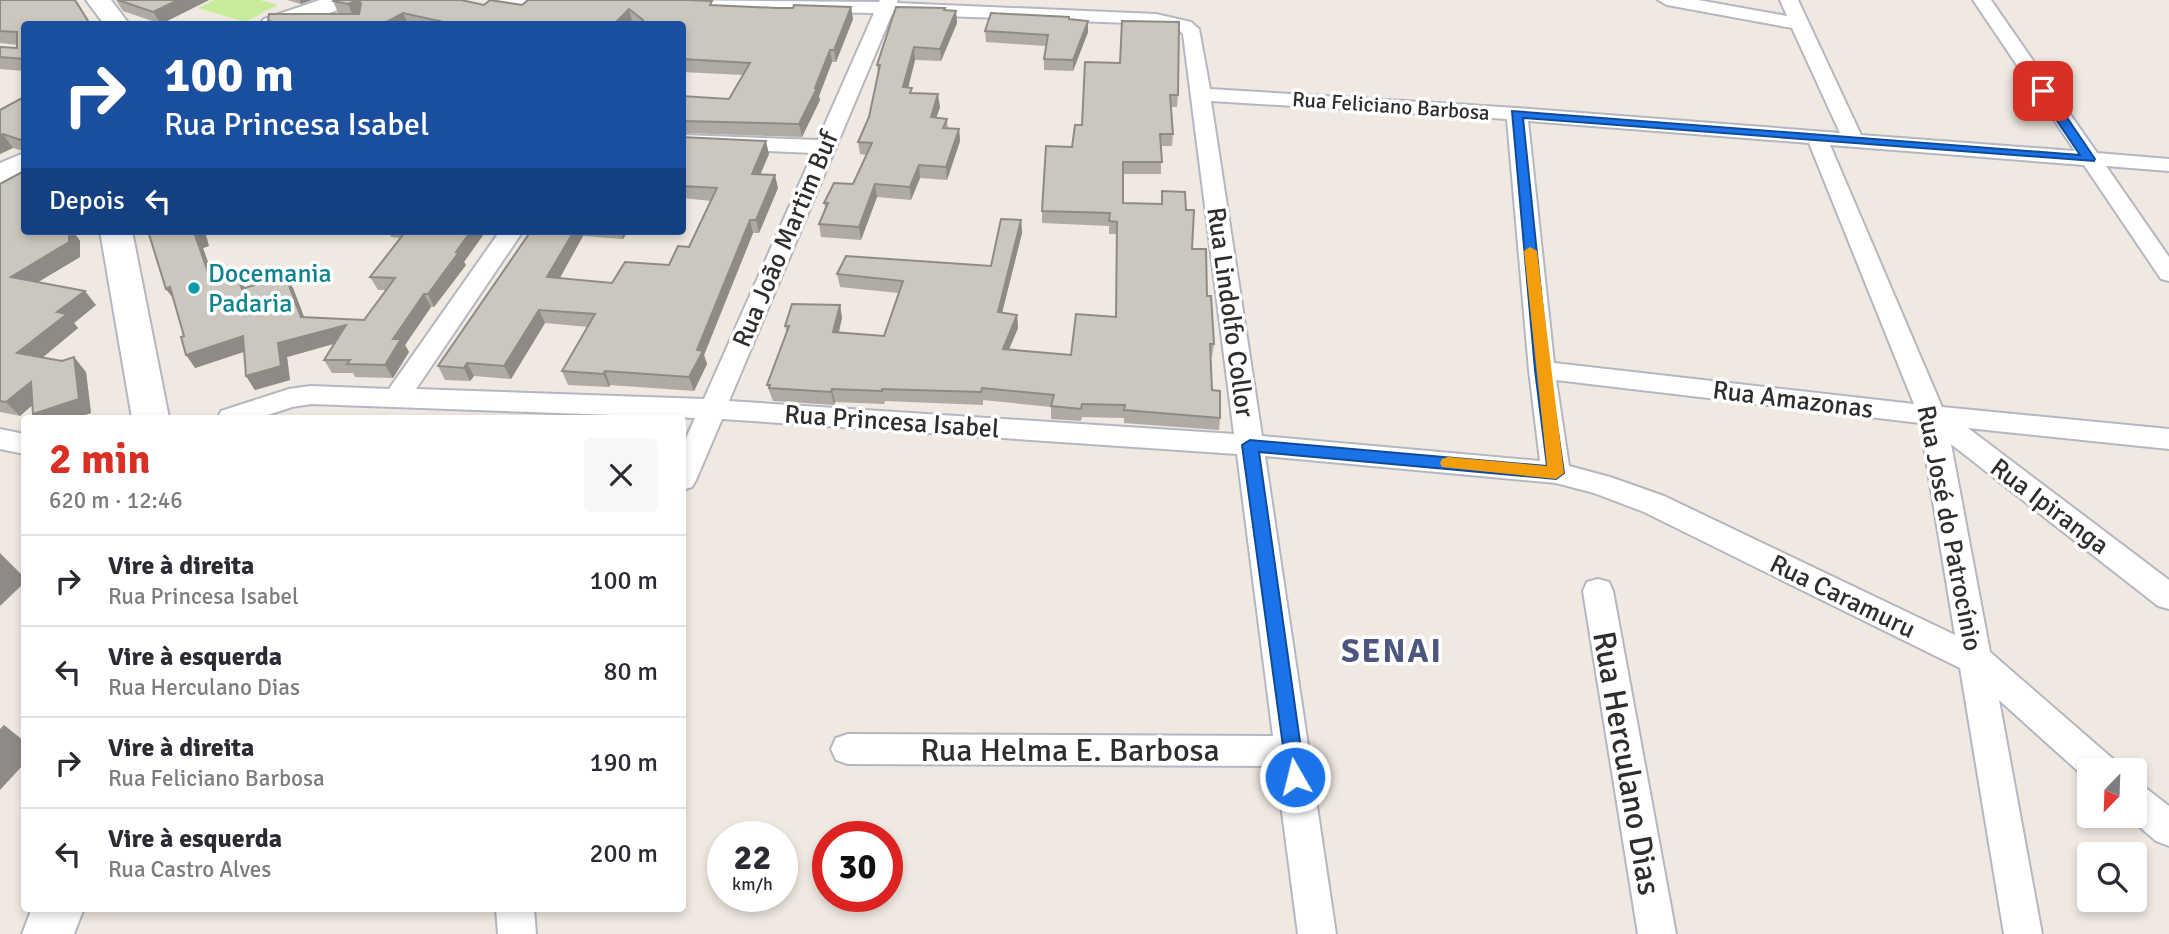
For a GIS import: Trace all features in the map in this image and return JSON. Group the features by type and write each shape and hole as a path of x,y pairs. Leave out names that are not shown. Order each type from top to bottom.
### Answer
{"main road":[{"path":"98,0 114,21"},
{"path":"282,21 344,0"},
{"path":"0,174 21,164"},
{"path":"117,235 150,415"},
{"path":"48,934 56,912"}],"street":[{"path":"503,0 585,2"},
{"path":"1667,0 1798,23"},
{"path":"1789,0 1854,141"},
{"path":"1982,0 2169,274"},
{"path":"653,3 887,4"},
{"name":"Rua Lindolfo Collor","path":"887,4 1156,19 1185,26 1192,33 1317,934"},
{"name":"Rua João Martim Buf","path":"686,471 887,4"},
{"name":"Rua Feliciano Barbosa","path":"1200,94 1517,114 2169,165"},
{"path":"1517,114 1542,370 1556,473"},
{"name":"Rua José do Patrocínio","path":"1817,138 1932,415 2023,934"},
{"path":"686,141 824,147"},
{"path":"396,398 509,235"},
{"name":"Rua Amazonas","path":"1542,370 2169,439"},
{"name":"Rua Princesa Isabel","path":"241,415 302,396 713,409 1250,445 1556,473"},
{"name":"Rua Ipiranga","path":"1932,415 2169,597"},
{"path":"0,439 21,443"},
{"name":"Rua Caramuru","path":"1556,473 1600,484 1654,504 1977,661 2087,758"},
{"name":"Rua Herculano Dias","path":"1598,591 1657,934"},
{"name":"Rua Helma E. Barbosa","path":"848,749 1292,751"},
{"path":"2147,810 2169,829"},
{"path":"515,912 517,934"}],"green space":[{"path":"214,0 260,0 278,5 247,21 198,8"}],"building":[{"path":"0,0 75,0 88,21 21,21 21,59 0,57 0,47 17,48 17,32 0,31"},
{"path":"118,0 178,0 153,12"},
{"path":"334,0 358,0 348,4"},
{"path":"359,0 461,0 484,5 490,0 522,5 528,0 687,0 712,1 710,5 777,8 793,8 794,5 851,7 799,124 686,121 686,96 729,99 750,63 686,59 686,21 642,21 629,9 617,21 439,21 403,13 388,21 268,21 269,14 359,14"},
{"path":"896,7 945,8 944,10 956,11 940,49 914,47 903,87 912,88 910,93 938,94 931,117 947,119 943,128 959,129 946,167 919,165 910,187 875,184 859,227 819,224 828,203 824,203 834,183 853,184 872,143 858,142 869,117 880,65 877,65"},
{"path":"991,13 1069,17 1088,21 1073,60 1044,59 1048,35 985,31"},
{"path":"1122,21 1179,22 1178,95 1170,95 1173,134 1160,134 1162,162 1123,162 1123,203 1162,204 1162,191 1185,192 1186,210 1194,210 1192,249 1206,249 1207,296 1211,296 1214,344 1210,344 1212,390 1220,391 1220,418 1124,410 1125,405 1082,404 1081,409 1051,406 1054,395 982,388 981,392 832,389 831,392 769,388 770,385 767,385 789,326 785,326 792,304 840,305 833,332 884,336 903,281 837,274 846,256 991,266 1001,219 1021,220 998,312 1017,315 1003,349 1071,355 1076,314 1116,317 1117,222 1109,221 1110,213 1042,211 1046,146 1072,147 1075,125 1082,125 1085,62 1120,63"},
{"path":"21,99 21,140 0,135 0,110"},
{"path":"686,137 766,141 752,174 775,175 756,220 750,220 697,350 703,351 689,377 562,371 595,314 539,310 504,366 467,363 464,368 438,366 528,235 572,235 547,277 612,283 625,262 669,265 678,246 689,247 717,188 686,186"},
{"path":"21,173 21,235 69,235 69,242 11,277 85,291 57,312 67,314 17,353 62,361 74,357 79,399 33,414 31,382 6,402 0,401 0,184"},
{"path":"149,235 195,235 210,278 234,269 242,289 285,275 301,317 364,320 395,278 370,277 403,235 468,235 456,252 459,252 428,294 424,294 393,339 401,339 385,365 347,364 350,360 324,360 346,325 278,343 281,366 246,376 243,336 186,355 181,337 184,336 170,287 166,289"}],"slow traffic":[{"path":"1448,463 1556,473 1530,251"}],"place":[{"name":"Docemania Padaria","path":"194,288"}],"district":[{"name":"SENAI","path":"1392,650"}],"route":[{"path":"1295,777 1250,445 1556,473 1542,370 1517,114 2089,159 2043,91"}]}
